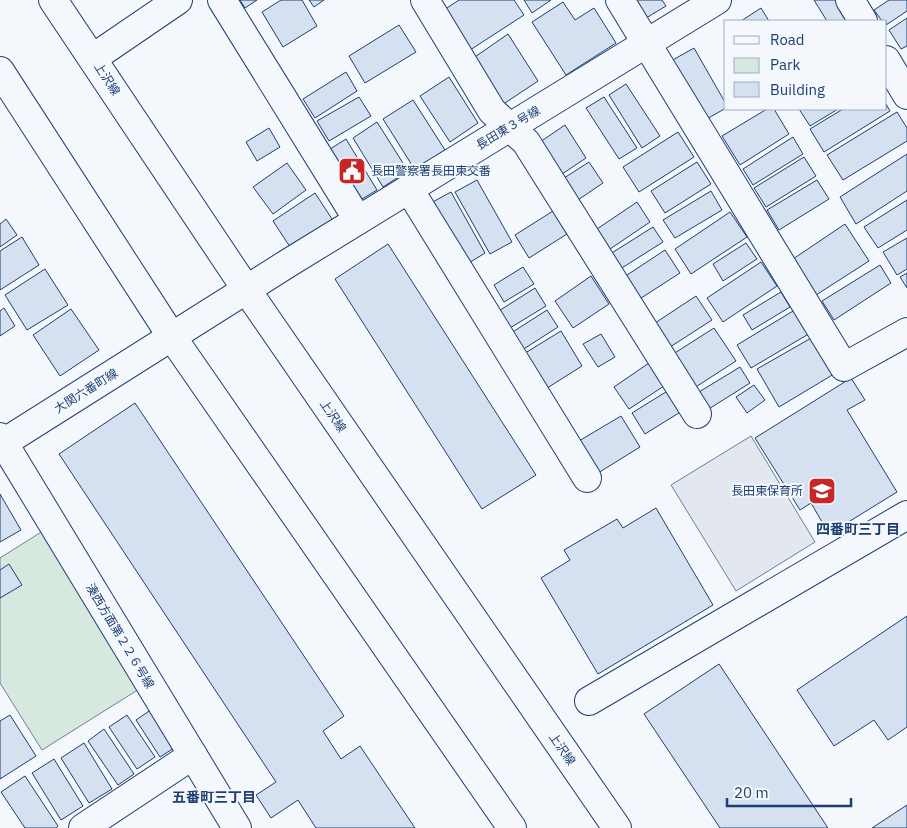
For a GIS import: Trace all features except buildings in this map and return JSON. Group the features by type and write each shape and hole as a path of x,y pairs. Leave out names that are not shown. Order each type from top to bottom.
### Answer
{"street":[{"name":"上沢線","path":"53,0 246,289 617,828"},
{"path":"93,58 178,0"},
{"path":"222,0 358,220"},
{"path":"425,0 492,111 526,142 697,414"},
{"path":"620,0 844,367 907,332"},
{"name":"長田東３号線","path":"172,337 246,289 718,0"},
{"path":"850,0 862,20"},
{"path":"887,62 907,95"},
{"path":"0,71 172,337 512,828"},
{"path":"409,189 587,478"},
{"name":"大関六番町線","path":"1,442 172,337"},
{"name":"湊西方面第２２６号線","path":"1,442 237,828"},
{"path":"589,701 907,515"},
{"path":"83,828 192,754"}],"green space":[{"path":"46,529 144,686 42,750 0,683 0,558"}],"shaded area":[{"path":"751,436 815,542 736,591 671,485"}],"place":[{"name":"長田警察署長田東交番","path":"352,171"},
{"name":"長田東保育所","path":"822,491"}],"district":[{"name":"四番町三丁目","path":"858,529"},
{"name":"五番町三丁目","path":"214,797"}]}
